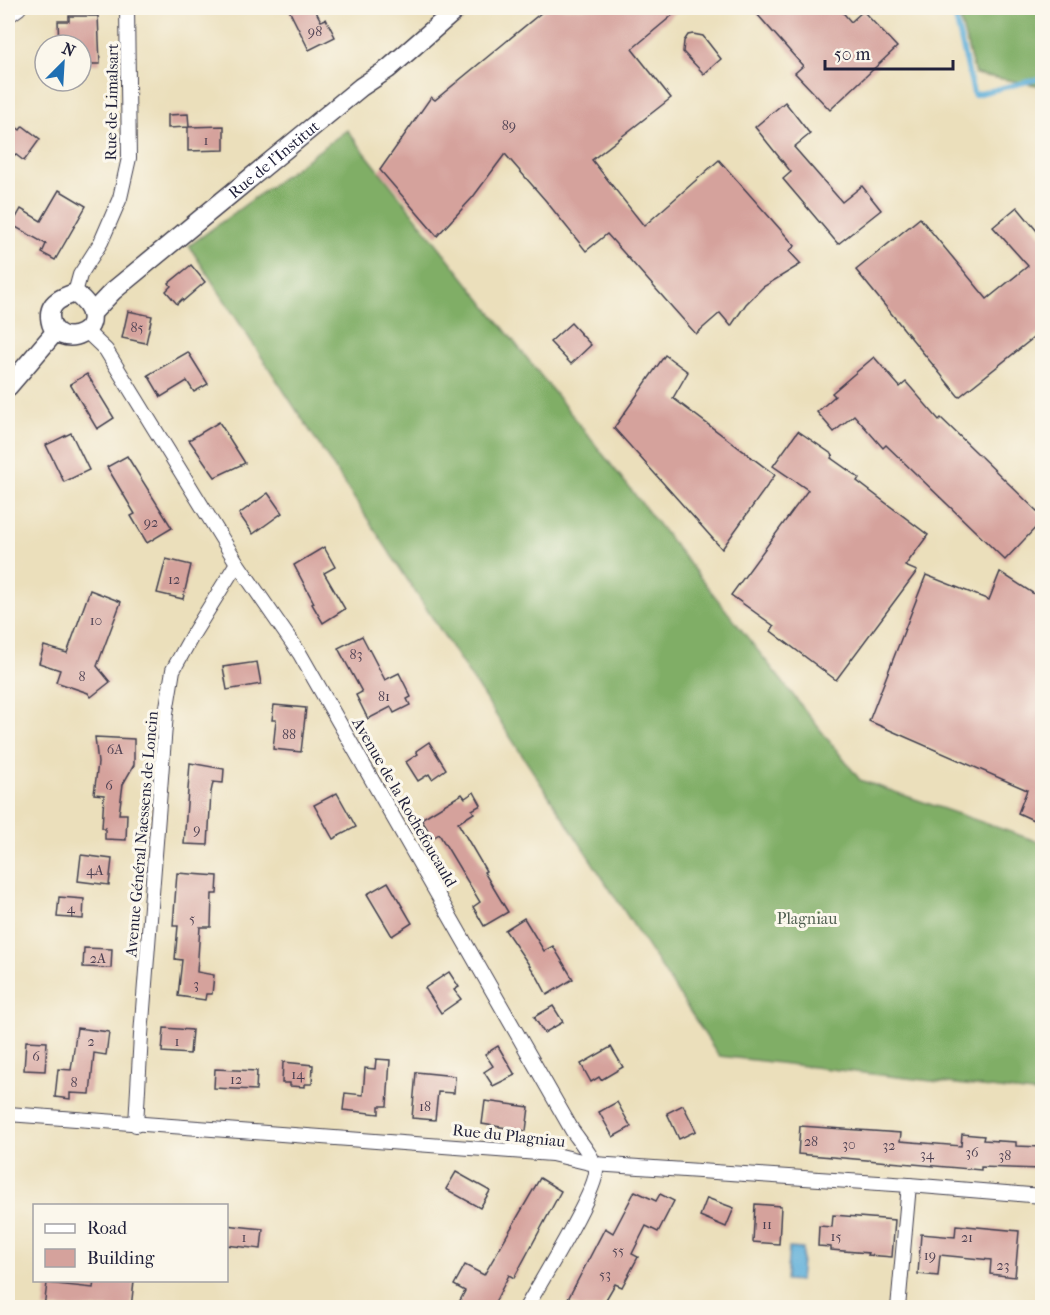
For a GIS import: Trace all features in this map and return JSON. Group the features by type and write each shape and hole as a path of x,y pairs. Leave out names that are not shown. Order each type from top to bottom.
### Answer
{"street":[{"path":"8,16 19,8"},
{"name":"Rue de Limalsart","path":"75,293 80,275 101,242 120,198 129,158 127,8"},
{"name":"Rue de l'Institut","path":"92,313 113,291 361,87 388,69 458,8"},
{"path":"75,293 86,302 92,313 90,326 86,331 74,337 62,335 56,331 50,320 52,307 61,298 75,293"},
{"path":"8,387 56,331"},
{"name":"Avenue de la Rochefoucauld","path":"86,331 106,350 237,563 300,654 572,1130 594,1164"},
{"name":"Avenue Général Naessens de Loncin","path":"136,1125 165,725 173,670 237,563"},
{"name":"Rue du Plagniau","path":"8,1114 552,1154 594,1164 1042,1196"},
{"path":"526,1308 589,1196 597,1171 594,1164"},
{"path":"898,1308 909,1185"}],"green space":[{"path":"957,8 1042,8 1042,86 975,74"},
{"name":"Plagniau","path":"347,130 860,780 1042,843 1042,1094 719,1056 189,246"}],"water":[{"path":"789,1248 803,1249 800,1281 786,1280"}],"building":[{"path":"288,8 314,8 321,21 326,19 335,37 309,50"},
{"path":"547,8 681,8 632,49 671,98 592,160 644,226 719,160 795,246 789,251 801,264 763,287 746,304 731,326 720,313 696,334 607,234 586,251 505,154 473,197 437,236 380,170 431,97 435,100"},
{"path":"764,8 839,8 851,22 863,11 897,47 830,110 795,73 803,66 757,14"},
{"path":"69,16 98,16 100,64 93,64 93,33 58,33 58,21 69,21"},
{"path":"688,35 703,36 721,59 704,74 683,52 684,41"},
{"path":"785,102 810,134 794,147 842,202 862,186 881,210 838,244 783,179 791,172 755,127"},
{"path":"188,114 189,127 224,126 224,150 188,151 188,127 168,128 168,115"},
{"path":"8,121 20,130 23,126 40,139 24,161 15,154 8,164"},
{"path":"59,190 86,206 55,260 42,253 46,244 12,225 21,209 41,221"},
{"path":"1017,207 1042,237 1042,331 959,397 856,270 920,218 987,299 1028,266 993,227"},
{"path":"191,265 205,282 177,304 166,291 171,286 169,283"},
{"path":"128,311 152,316 146,343 122,338"},
{"path":"571,323 591,345 571,364 550,342"},
{"path":"188,352 208,384 194,392 187,381 161,397 148,375"},
{"path":"665,355 688,372 673,398 775,475 722,549 614,428"},
{"path":"874,357 900,387 906,382 939,420 941,418 1042,516 1042,521 1005,560 886,445 883,448 854,415 834,432 817,412 835,396 832,393"},
{"path":"87,374 114,418 97,429 70,384"},
{"path":"219,422 245,463 215,477 189,440"},
{"path":"798,431 833,455 831,458 859,478 857,481 928,535 905,566 917,571 836,680 771,631 774,626 731,595 808,490 773,466"},
{"path":"71,433 89,470 64,482 46,445"},
{"path":"127,456 172,528 147,543 131,516 135,514 107,467"},
{"path":"268,493 282,513 253,534 239,514"},
{"path":"324,547 335,567 324,573 345,609 323,623 294,565"},
{"path":"166,559 191,565 183,599 157,593"},
{"path":"1000,572 1042,599 1042,824 1018,813 1027,790 869,721 926,575 989,600"},
{"path":"90,590 121,602 97,666 110,682 91,697 88,693 56,682 60,670 39,663 44,646 67,653"},
{"path":"362,636 385,680 399,673 411,697 407,699 410,705 394,713 391,707 368,719 356,695 362,692 338,648"},
{"path":"257,662 261,684 227,690 223,667"},
{"path":"274,705 306,708 301,752 273,749 276,720 272,720"},
{"path":"95,737 134,739 134,765 123,784 119,814 127,814 126,840 105,839 105,828 102,828 104,795 94,794 98,763"},
{"path":"429,742 446,769 432,779 429,774 418,781 406,762 418,754 416,751"},
{"path":"190,763 224,769 223,783 213,782 208,845 184,844"},
{"path":"474,792 481,805 472,810 474,813 458,823 508,912 484,926 473,907 480,902 439,834 433,838 421,819 462,794 465,798"},
{"path":"337,793 356,827 333,839 314,805"},
{"path":"81,855 112,859 109,885 78,881"},
{"path":"177,873 218,876 217,894 212,894 211,927 200,927 197,972 214,975 212,994 206,994 205,1000 178,996 182,960 175,959 178,926 173,926"},
{"path":"388,882 412,923 392,936 367,894"},
{"path":"59,897 84,899 83,919 57,917"},
{"path":"524,918 544,951 553,946 573,979 547,995 505,930"},
{"path":"84,948 112,949 111,968 83,967"},
{"path":"449,972 459,987 454,990 461,999 441,1013 425,988"},
{"path":"553,1006 563,1022 544,1033 534,1017"},
{"path":"77,1028 109,1032 106,1055 94,1053 90,1094 70,1093 70,1099 55,1097 58,1069 71,1070"},
{"path":"164,1028 192,1030 190,1054 162,1052"},
{"path":"26,1041 47,1042 45,1071 24,1070"},
{"path":"498,1046 515,1075 493,1086 484,1072 493,1066 485,1054"},
{"path":"611,1047 623,1067 601,1080 599,1077 591,1082 581,1064"},
{"path":"376,1059 390,1060 387,1106 379,1106 379,1114 343,1110 345,1093 363,1095 365,1068 375,1069"},
{"path":"283,1062 313,1065 312,1084 305,1084 305,1087 282,1083"},
{"path":"215,1069 257,1071 256,1090 214,1088"},
{"path":"416,1072 455,1076 454,1093 438,1092 435,1120 412,1118"},
{"path":"485,1101 529,1107 526,1131 482,1124"},
{"path":"617,1102 631,1127 613,1137 599,1112"},
{"path":"683,1105 696,1131 679,1139 667,1113"},
{"path":"800,1126 901,1133 900,1141 961,1146 962,1134 984,1136 983,1140 1016,1142 1016,1146 1042,1147 1042,1169 981,1167 981,1170 798,1154"},
{"path":"456,1172 490,1191 480,1208 446,1189"},
{"path":"540,1178 561,1191 514,1278 509,1275 492,1308 456,1308 465,1291 454,1285 465,1265 484,1275"},
{"path":"635,1191 656,1201 660,1194 674,1201 658,1232 646,1226 632,1254 638,1257 622,1287 615,1284 601,1308 580,1308 567,1301 605,1228 613,1233"},
{"path":"707,1198 734,1208 726,1227 700,1216"},
{"path":"755,1204 781,1206 779,1244 753,1242"},
{"path":"833,1215 895,1220 892,1257 831,1250 831,1247 818,1246 819,1226 832,1227"},
{"path":"228,1225 263,1229 261,1249 228,1245"},
{"path":"956,1225 1019,1231 1015,1277 990,1274 991,1260 940,1255 938,1276 918,1274 921,1234 955,1237"},
{"path":"94,1282 134,1282 131,1308 44,1308 47,1283 93,1288"}],"waterway":[{"path":"953,8 974,95 1042,78"},
{"path":"8,34 10,45 8,48"}]}
